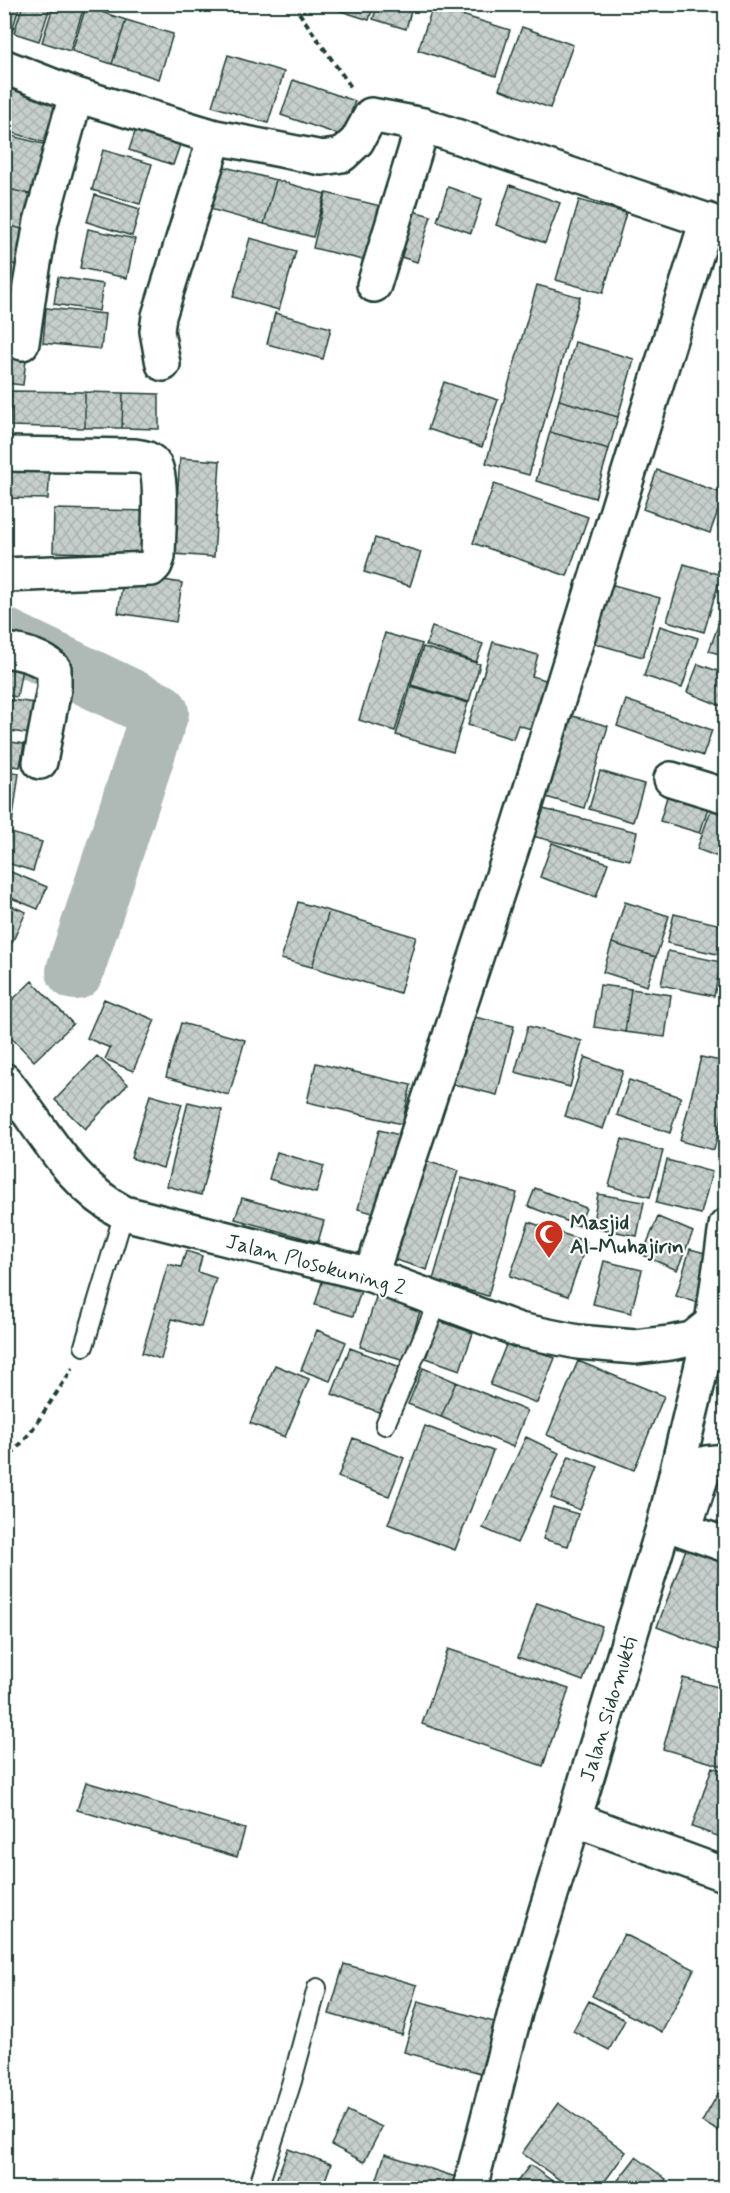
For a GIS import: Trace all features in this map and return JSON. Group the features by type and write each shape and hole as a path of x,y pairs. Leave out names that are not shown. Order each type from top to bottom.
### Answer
{"street":[{"path":"5,67 76,95 209,135 322,158 342,155 357,141 371,115 423,125 716,223 371,1275"},
{"path":"22,343 41,222 76,95"},
{"path":"374,285 423,125"},
{"path":"163,364 157,331 159,316 209,135"},
{"path":"4,454 148,458 156,467 158,557 151,569 4,575"},
{"path":"4,650 32,656 48,663 54,669 54,689 40,762"},
{"path":"671,779 726,796"},
{"name":"Jalan Plosokuning 2","path":"12,1091 73,1174 98,1197 124,1213 371,1275 519,1330 578,1342 635,1347 692,1339 719,1326"},
{"name":"Jalan Sidomukti","path":"470,2188 516,2009 664,1525 719,1326 726,1226"},
{"path":"726,1461 706,1463 684,1530 726,1545"},
{"path":"574,1819 726,1875"}],"lane":[{"path":"84,1346 124,1213"},
{"path":"386,1425 439,1300"},
{"path":"258,2188 292,2082 317,1988"}],"path":[{"path":"293,4 371,115"},
{"path":"4,1463 30,1433 66,1381 84,1346"}],"building":[{"path":"4,4 20,4 12,31 4,29"},
{"path":"23,4 51,4 39,41 14,33"},
{"path":"54,4 77,4 84,7 70,51 42,42"},
{"path":"319,4 374,4 369,20"},
{"path":"378,4 413,4 406,29 373,19"},
{"path":"433,6 510,30 496,76 418,50"},
{"path":"86,7 126,20 112,64 72,51"},
{"path":"126,20 173,34 159,79 112,64"},
{"path":"522,27 573,45 550,108 499,89"},
{"path":"228,55 284,72 268,123 212,106"},
{"path":"4,76 69,95 53,145 4,130"},
{"path":"293,80 355,101 343,136 281,115"},
{"path":"139,120 183,136 173,165 129,150"},
{"path":"4,134 51,146 38,196 4,188"},
{"path":"103,150 152,164 140,204 92,190"},
{"path":"221,166 276,180 264,224 210,209"},
{"path":"276,180 325,194 313,237 264,224"},
{"path":"510,185 560,203 545,243 496,225"},
{"path":"448,187 482,199 471,233 437,221"},
{"path":"4,188 38,196 29,231 4,224"},
{"path":"326,193 385,207 372,262 313,248"},
{"path":"95,195 140,209 132,236 87,222"},
{"path":"579,200 626,213 603,293 556,280"},
{"path":"399,207 431,216 417,262 385,252"},
{"path":"4,224 29,231 20,266 4,262"},
{"path":"88,229 135,239 127,278 80,268"},
{"path":"250,238 296,251 279,310 233,297"},
{"path":"4,273 7,273 4,298"},
{"path":"58,277 103,284 99,311 54,304"},
{"path":"537,285 580,297 529,475 486,463"},
{"path":"46,308 105,314 101,349 43,343"},
{"path":"275,313 331,328 323,359 267,344"},
{"path":"4,324 18,326 16,349 4,347"},
{"path":"575,342 634,359 618,417 559,400"},
{"path":"4,348 27,351 23,385 4,383"},
{"path":"444,382 498,400 482,447 428,429"},
{"path":"11,391 85,392 85,428 10,426"},
{"path":"85,392 123,393 122,428 85,428"},
{"path":"123,393 159,394 159,429 122,428"},
{"path":"559,400 618,417 609,449 550,432"},
{"path":"550,432 609,449 595,498 536,481"},
{"path":"180,458 220,461 214,557 173,554"},
{"path":"4,464 50,466 48,499 4,498"},
{"path":"657,470 724,494 710,533 643,509"},
{"path":"494,484 588,517 567,576 473,543"},
{"path":"726,504 726,528 718,526"},
{"path":"54,509 148,511 148,554 53,552"},
{"path":"375,538 421,552 410,586 364,572"},
{"path":"684,564 721,575 704,632 667,621"},
{"path":"124,574 182,583 176,622 118,613"},
{"path":"603,582 660,598 643,657 586,641"},
{"path":"726,603 726,656 709,651"},
{"path":"660,626 698,638 682,688 644,676"},
{"path":"432,627 483,644 476,662 426,645"},
{"path":"385,633 422,644 395,731 359,720"},
{"path":"493,642 538,655 532,676 549,681 534,730 518,725 513,739 468,725"},
{"path":"423,647 480,664 469,702 411,685"},
{"path":"4,659 23,662 17,697 4,695"},
{"path":"698,664 726,674 726,708 687,692"},
{"path":"411,686 468,703 453,752 396,735"},
{"path":"4,699 35,703 30,734 4,730"},
{"path":"626,700 712,730 703,756 617,726"},
{"path":"562,713 608,726 584,808 539,795"},
{"path":"4,741 24,744 20,767 4,765"},
{"path":"4,771 19,773 12,824 4,823"},
{"path":"600,771 644,784 633,822 589,809"},
{"path":"671,783 712,795 700,833 660,821"},
{"path":"713,804 726,808 726,860 697,849"},
{"path":"539,808 637,832 630,860 532,836"},
{"path":"4,831 42,842 33,871 4,862"},
{"path":"552,843 608,863 596,897 540,877"},
{"path":"4,869 47,887 38,909 4,895"},
{"path":"298,902 329,911 312,967 281,959"},
{"path":"625,902 669,916 656,957 612,943"},
{"path":"4,903 26,912 11,945 4,942"},
{"path":"329,911 416,937 400,993 312,967"},
{"path":"674,914 726,926 726,956 667,943"},
{"path":"612,943 656,957 647,986 603,972"},
{"path":"668,951 721,962 714,996 661,985"},
{"path":"32,981 73,1024 34,1061 4,1030 4,1008"},
{"path":"600,985 631,989 625,1032 594,1027"},
{"path":"631,989 671,995 665,1037 625,1032"},
{"path":"104,999 155,1020 133,1071 105,1059 110,1048 87,1038"},
{"path":"466,1015 514,1026 497,1095 449,1083"},
{"path":"181,1023 245,1040 229,1095 166,1077"},
{"path":"528,1026 582,1041 570,1087 515,1072"},
{"path":"97,1056 128,1084 85,1129 55,1100"},
{"path":"585,1057 623,1071 603,1129 565,1116"},
{"path":"701,1057 726,1062 726,1101 714,1150 680,1141"},
{"path":"316,1063 411,1085 402,1124 307,1102"},
{"path":"629,1080 681,1097 670,1133 617,1115"},
{"path":"150,1095 182,1104 163,1168 131,1158"},
{"path":"188,1102 222,1110 201,1195 167,1186"},
{"path":"379,1130 408,1137 388,1217 358,1209"},
{"path":"622,1139 663,1151 650,1197 609,1186"},
{"path":"277,1152 324,1166 316,1193 269,1179"},
{"path":"423,1160 458,1171 427,1270 393,1259"},
{"path":"667,1160 712,1172 701,1214 656,1203"},
{"path":"462,1178 517,1193 488,1296 433,1280"},
{"path":"535,1188 586,1208 579,1226 528,1206"},
{"path":"598,1194 644,1202 637,1236 592,1227"},
{"path":"242,1198 324,1221 318,1242 235,1219"},
{"path":"658,1217 693,1232 677,1270 642,1255"},
{"name":"Masjid Al-Muhajirin","path":"529,1222 587,1242 568,1296 510,1276"},
{"path":"690,1249 713,1255 699,1303 676,1296"},
{"path":"186,1251 202,1256 198,1272 216,1278 201,1327 172,1319 161,1359 142,1353 168,1264 181,1267"},
{"path":"604,1261 642,1270 631,1313 593,1304"},
{"path":"326,1269 364,1281 353,1316 315,1305"},
{"path":"378,1291 422,1305 405,1360 360,1347"},
{"path":"439,1321 473,1333 460,1370 426,1358"},
{"path":"317,1330 346,1342 330,1381 301,1370"},
{"path":"508,1340 555,1358 537,1403 490,1385"},
{"path":"350,1348 400,1367 381,1413 332,1394"},
{"path":"578,1361 664,1396 634,1470 547,1435"},
{"path":"275,1365 309,1379 285,1437 250,1423"},
{"path":"423,1368 456,1382 441,1417 408,1404"},
{"path":"456,1382 527,1411 513,1447 441,1417"},
{"path":"425,1426 493,1451 455,1550 388,1524"},
{"path":"526,1437 559,1453 517,1543 483,1528"},
{"path":"353,1438 404,1458 389,1496 338,1477"},
{"path":"569,1456 598,1467 580,1510 551,1498"},
{"path":"553,1507 578,1514 568,1546 543,1539"},
{"path":"686,1549 726,1563 725,1653 657,1627"},
{"path":"537,1603 602,1626 583,1681 518,1657"},
{"path":"448,1649 569,1689 543,1766 422,1724"},
{"path":"683,1678 726,1689 726,1767 663,1749"},
{"path":"712,1767 726,1772 726,1839 692,1827"},
{"path":"86,1782 245,1829 237,1857 77,1810"},
{"path":"624,1934 694,1969 662,2032 592,1996"},
{"path":"344,1964 417,1985 402,2035 329,2014"},
{"path":"418,2001 494,2022 481,2073 404,2052"},
{"path":"589,2001 625,2020 609,2050 573,2031"},
{"path":"726,2080 726,2135 702,2122"},
{"path":"558,2103 626,2152 600,2188 571,2188 522,2153"},
{"path":"348,2111 382,2127 364,2162 331,2145"},
{"path":"288,2149 331,2164 322,2188 273,2188"},
{"path":"385,2154 465,2180 462,2188 374,2188"},
{"path":"636,2157 666,2179 658,2188 612,2188"},
{"path":"530,2165 562,2188 512,2188"}],"waterway":[{"path":"4,637 160,712 75,971"}],"place":[{"name":"Masjid Al-Muhajirin","path":"549,1260"}]}
